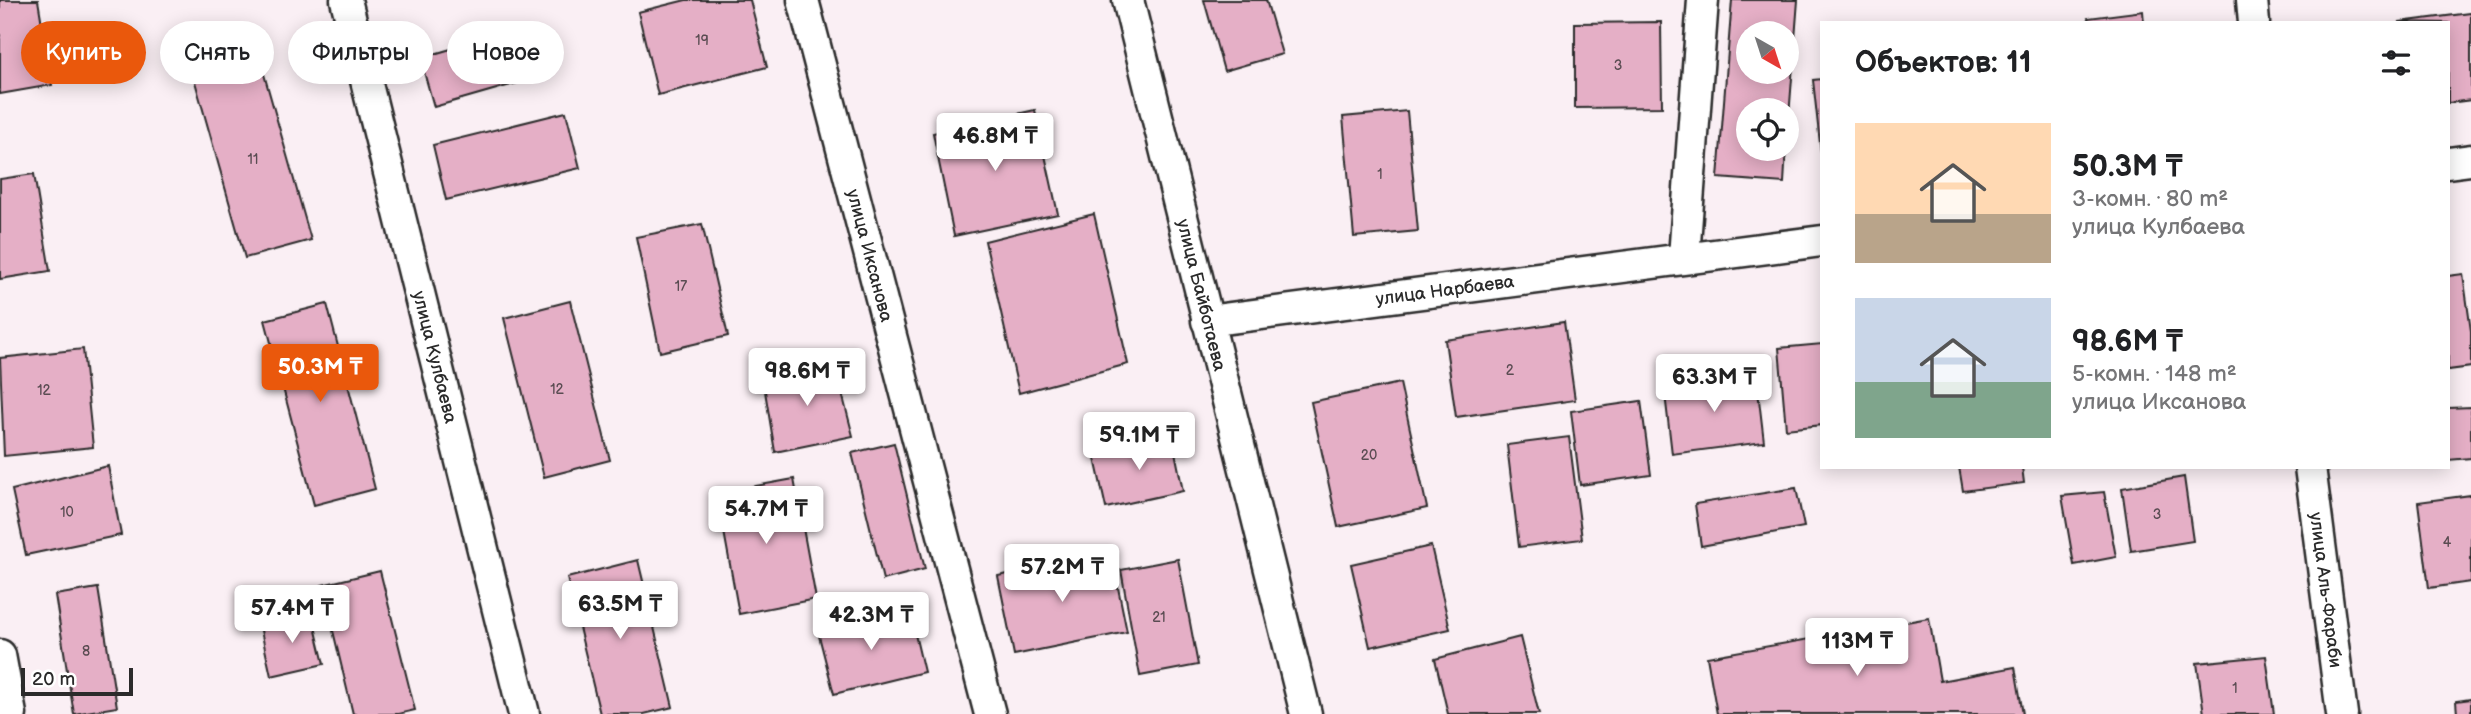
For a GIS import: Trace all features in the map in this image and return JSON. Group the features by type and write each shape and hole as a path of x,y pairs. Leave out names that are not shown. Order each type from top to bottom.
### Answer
{"street":[{"name":"улица Кулбаева","path":"346,0 524,714"},
{"name":"улица Иксанова","path":"803,0 990,714"},
{"name":"улица Байботаева","path":"1128,0 1306,714"},
{"path":"1684,257 1703,0"},
{"path":"2252,0 2254,21"},
{"path":"2450,163 2471,160"},
{"name":"улица Нарбаева","path":"1207,321 1820,241"},
{"name":"улица Аль-Фараби","path":"2311,469 2342,714"},
{"path":"0,654 11,714"}],"building":[{"path":"0,0 38,0 41,21 21,21 21,84 52,85 0,94"},
{"path":"686,0 750,0 767,67 658,95 638,12"},
{"path":"1204,0 1266,0 1282,54 1224,71"},
{"path":"1732,0 1798,0 1796,21 1736,21 1736,84 1792,84 1790,98 1736,98 1736,161 1785,161 1784,183 1718,178"},
{"path":"2143,11 2144,21 2089,21 2088,18"},
{"path":"2471,13 2471,100 2450,103 2450,21 2407,21"},
{"path":"1661,22 1662,107 1575,108 1575,23"},
{"path":"447,50 447,84 514,84 434,107 427,84 433,84 433,54"},
{"path":"1820,79 1820,144 1813,80"},
{"path":"196,84 267,84 311,240 245,258"},
{"path":"1035,110 1058,214 954,236 933,133"},
{"path":"1407,111 1418,231 1354,237 1343,117"},
{"path":"566,112 580,168 446,200 433,145"},
{"path":"34,174 50,271 0,279 0,179"},
{"path":"1094,214 1128,364 1019,393 985,241"},
{"path":"702,224 728,336 660,352 636,237"},
{"path":"2463,274 2471,331 2471,367 2450,370 2450,276"},
{"path":"570,301 610,460 544,477 504,318"},
{"path":"327,304 375,489 314,505 265,320"},
{"path":"1564,322 1575,400 1456,417 1445,340"},
{"path":"1820,344 1820,425 1786,429 1779,348"},
{"path":"83,349 93,447 4,456 0,358"},
{"path":"834,362 853,436 775,452 763,379"},
{"path":"1756,374 1764,442 1672,454 1664,385"},
{"path":"1400,383 1427,508 1338,527 1311,402"},
{"path":"1641,401 1651,475 1580,485 1571,411"},
{"path":"2471,407 2471,458 2450,460 2450,408"},
{"path":"1172,437 1183,491 1106,508 1094,454"},
{"path":"1569,437 1582,539 1519,547 1507,445"},
{"path":"894,443 925,569 883,580 852,453"},
{"path":"108,466 121,535 26,555 12,490"},
{"path":"1959,469 2022,469 2024,483 1963,491"},
{"path":"2184,477 2193,541 2131,551 2122,488"},
{"path":"794,479 816,599 739,614 717,493"},
{"path":"1796,488 1804,527 1701,546 1695,504"},
{"path":"2104,492 2116,557 2074,565 2062,496"},
{"path":"2471,495 2471,582 2429,588 2418,502"},
{"path":"1431,546 1450,629 1370,647 1351,564"},
{"path":"1111,553 1127,632 1014,655 998,576"},
{"path":"1178,559 1198,665 1140,676 1121,570"},
{"path":"638,560 673,707 644,714 600,714 567,578"},
{"path":"380,571 415,710 398,714 353,714 322,585"},
{"path":"98,588 117,707 74,714 55,595"},
{"path":"909,609 924,672 834,694 818,632"},
{"path":"312,614 324,664 271,676 260,626"},
{"path":"1929,618 1940,681 2015,667 2023,714 1717,714 1707,657"},
{"path":"1520,637 1539,714 1448,714 1435,659"},
{"path":"2266,656 2274,714 2204,714 2197,663"},
{"path":"2471,699 2471,714 2457,714 2456,701"}]}
